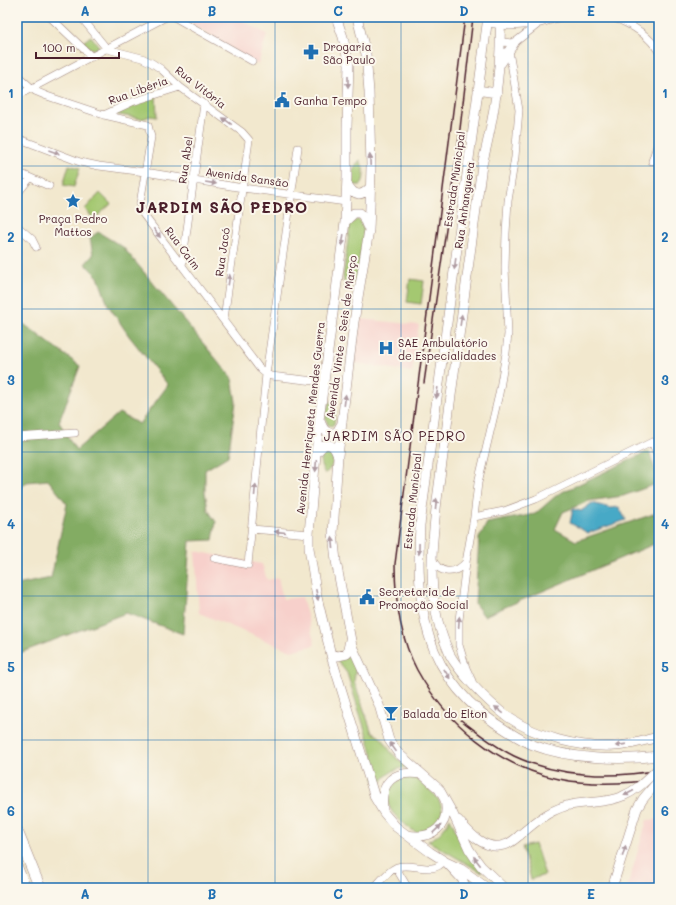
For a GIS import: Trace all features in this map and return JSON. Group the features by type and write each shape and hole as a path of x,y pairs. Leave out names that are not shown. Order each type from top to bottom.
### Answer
{"highway":[{"path":"17,831 40,888"},
{"path":"17,868 25,888"}],"main road":[{"name":"Avenida Henriqueta Mendes Guerra","path":"336,17 343,37 348,65 347,184 345,222 319,420 309,534 312,570 331,654 370,785 375,798 384,813"},
{"name":"Avenida Vinte e Seis de Março","path":"357,17 366,54 369,92 371,186 368,230 354,322 338,456 333,540 350,638 356,656 379,705 389,740 398,753 439,789 453,814"},
{"name":"Rua Anhanguera","path":"500,20 500,64 495,113 482,165 436,500 431,555 435,606 441,632 457,666 483,696 509,718 532,730 564,741 591,746 613,747 632,744 659,736"},
{"path":"488,23 499,33 501,40"},
{"name":"Estrada Municipal","path":"488,23 420,525 419,574 424,617 430,637 442,666 462,694 485,716 524,740 542,748 577,756 633,758 659,756"},
{"path":"500,64 514,42"},
{"path":"469,166 474,152 483,91 485,69 484,59"},
{"path":"483,91 497,93"},
{"path":"347,184 353,192 360,194 366,192 371,186"},
{"path":"345,222 354,213 360,212 365,220 368,230"},
{"path":"319,420 322,429 330,434 337,432 342,422"},
{"path":"317,452 324,445 330,445 335,448 338,456"},
{"path":"331,654 338,656 347,654 350,638"},
{"path":"453,814 477,839 495,846 502,846 509,844 537,820 553,811 566,806 611,800 630,793 659,768"},
{"path":"421,774 414,773 400,775 389,781 382,796 384,813 396,827 445,862 461,869 487,888"},
{"path":"612,888 637,809 643,799 659,780"},
{"path":"406,834 424,836 436,831 444,819 446,809 445,798"},
{"path":"453,814 468,849 481,866 504,888"},
{"path":"445,862 462,879 466,888"}],"street":[{"path":"50,17 92,57"},
{"path":"81,17 107,49"},
{"path":"17,96 107,49 156,19 166,17"},
{"path":"174,17 252,61"},
{"path":"296,17 304,17"},
{"path":"488,23 500,20 510,26 537,24 562,17"},
{"path":"612,17 629,24 659,46"},
{"path":"501,40 514,42 537,24"},
{"path":"652,41 659,52"},
{"name":"Rua Vitória","path":"107,49 142,58 161,69 180,87 242,132 249,140"},
{"path":"474,686 463,658 458,638 466,562 478,484 503,375 508,334 505,268 506,232 508,201 520,110 508,51"},
{"path":"17,76 41,94 104,115"},
{"name":"Rua Libéria","path":"104,115 132,102 180,87"},
{"name":"Rua Abel","path":"182,266 204,104"},
{"name":"Rua Caim","path":"104,115 148,125 151,137 140,204 142,212 224,319 260,369 266,374"},
{"name":"Avenida Sansão","path":"17,138 88,164 242,188 346,202"},
{"name":"Rua Jacó","path":"224,319 249,140"},
{"path":"652,161 659,140"},
{"path":"214,558 248,565 266,374 293,194 298,148"},
{"path":"17,174 49,186"},
{"path":"17,194 30,178"},
{"path":"17,226 32,239 36,247"},
{"path":"266,374 324,382"},
{"path":"17,437 75,433"},
{"path":"474,517 504,510 536,499 652,442 659,458"},
{"path":"252,529 309,534"},
{"path":"431,555 437,567 446,571 458,570 466,562"},
{"path":"374,888 389,872 396,868 408,866 434,868 445,862"},
{"path":"396,868 408,888"},
{"path":"208,888 214,888"}],"shaded area":[{"path":"185,17 236,17 267,34 258,65 185,19"},
{"name":"SAE Ambulatório de Especialidades","path":"361,319 419,325 412,372 355,363"},
{"path":"195,551 262,564 267,580 278,578 283,599 302,597 315,645 291,651 199,613"},
{"path":"659,819 659,888 627,888 647,820"}],"green space":[{"path":"91,36 100,48 90,48 83,42"},
{"path":"156,95 157,117 150,116 142,119 115,114 114,111"},
{"path":"360,160 364,179 361,185 354,185 352,177 353,172"},
{"path":"69,165 80,168 74,187 63,185"},
{"path":"100,193 111,204 94,219 85,209"},
{"path":"358,219 364,227 358,277 346,291 343,277 350,224"},
{"path":"98,232 123,247 232,378 236,402 228,456 205,470 205,492 208,510 216,522 213,540 190,541 183,634 126,613 17,654 17,585 51,578 67,504 48,480 27,482 17,491 17,319 80,366 59,422 76,450 119,413 139,424 168,385 129,336 108,305 98,277 85,264 93,255 90,238"},
{"path":"410,279 424,281 421,304 407,302"},
{"path":"331,401 336,410 334,424 331,426 328,425 326,409"},
{"path":"329,446 334,457 331,467 325,474 321,465 322,453"},
{"path":"649,451 659,483 623,496 589,501 563,512 555,529 576,541 659,512 659,542 484,616 475,604 479,538 487,523 535,514 558,494"},
{"path":"351,654 356,667 354,681 372,733 382,739 393,754 408,767 398,769 387,775 378,787 374,779 377,768 347,673 337,660"},
{"path":"415,777 432,792 442,807 442,817 437,825 430,831 418,834 400,820 390,809 387,795 392,785 397,780"},
{"path":"450,818 466,852 482,871 481,872 428,841 442,831"},
{"path":"535,844 545,875 531,879 522,847"}],"water":[{"path":"592,503 610,508 619,507 626,520 588,533 570,523 573,509 581,511"}],"railway":[{"path":"465,17 395,564 397,604 406,645 417,670 443,708 476,740 495,753 537,773 559,779 584,783 609,784 659,779"},
{"path":"424,383 458,146 473,17"},
{"path":"461,720 487,740 514,756 549,768 567,772 604,775 623,775 659,770"}],"place":[{"name":"Drogaria São Paulo","path":"311,52"},
{"name":"Ganha Tempo","path":"282,100"},
{"name":"Praça Pedro Mattos","path":"73,201"},
{"name":"SAE Ambulatório de Especialidades","path":"386,348"},
{"name":"Secretaria de Promoção Social","path":"367,597"},
{"name":"Balada do Elton","path":"391,713"}],"district":[{"name":"JARDIM SÃO PEDRO","path":"222,207"},
{"name":"JARDIM SÃO PEDRO","path":"395,435"}]}
